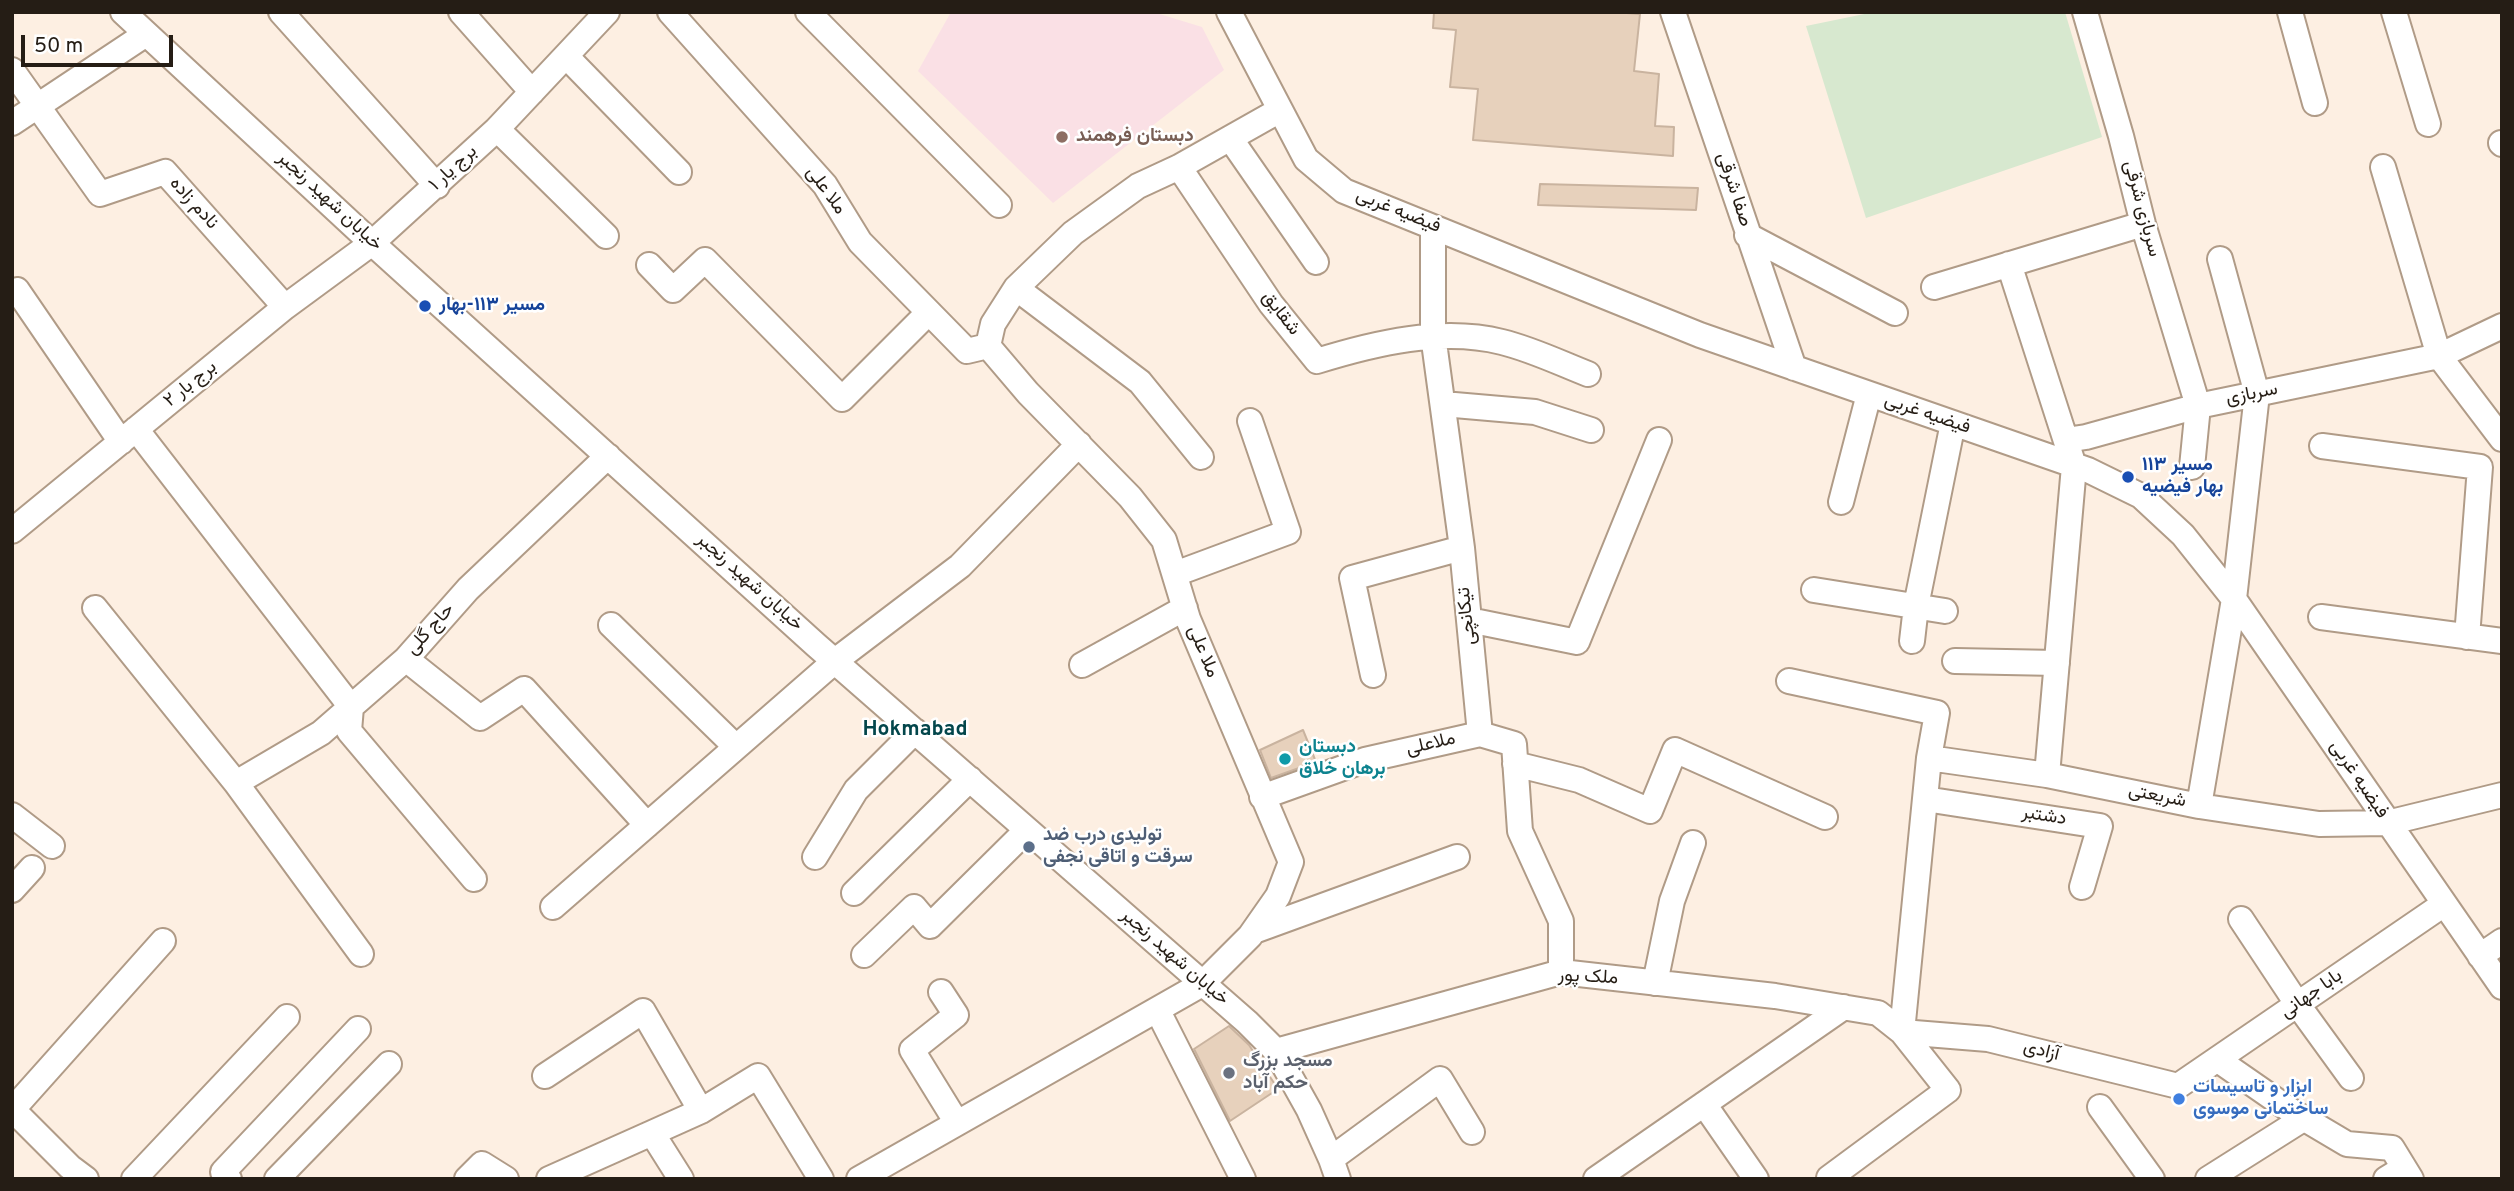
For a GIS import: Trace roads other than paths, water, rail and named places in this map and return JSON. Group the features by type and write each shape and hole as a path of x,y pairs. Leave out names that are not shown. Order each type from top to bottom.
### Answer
{"street":[{"name":"خیابان شهید رنجبر","path":"123,12 372,243 835,661 1247,1022 1276,1051 1309,1110 1335,1169"},
{"path":"281,12 437,186"},
{"path":"461,12 532,92"},
{"name":"برج یار ۱","path":"372,243 497,129 607,12"},
{"name":"ملا علی","path":"670,12 825,185 860,242 967,351 988,346 1028,393 1130,496 1164,540 1185,608 1291,862 1278,896 1254,931 1202,984 859,1179"},
{"path":"808,12 999,205"},
{"name":"فیضیه غربی","path":"1229,12 1306,159 1345,191 1700,335 2074,466 2141,496 2183,535 2234,599 2502,988"},
{"name":"صفا شرقی","path":"1673,12 1794,368"},
{"name":"سربازی شرقی","path":"2085,12 2143,224 2198,406"},
{"path":"2290,12 2315,103"},
{"path":"2394,12 2428,124"},
{"path":"12,124 146,34"},
{"path":"566,56 679,172"},
{"name":"نادم زاده","path":"12,70 100,194 165,172 285,307"},
{"path":"988,346 993,324 1016,288 1073,233 1138,186 1179,167 1280,110"},
{"path":"497,129 606,236"},
{"path":"1230,138 1316,262"},
{"name":"شقایق","path":"1179,167 1271,304 1317,361 1350,351 1433,335"},
{"path":"2383,167 2439,356 2502,439"},
{"path":"1934,287 2143,224"},
{"name":"تیکانچی","path":"1433,227 1433,335 1462,548 1480,734"},
{"path":"1747,235 1895,313"},
{"name":"برج بار ۲","path":"12,531 285,307 372,243"},
{"path":"2199,806 2234,599 2257,394 2220,259"},
{"path":"649,265 673,290 705,260 842,399 928,313"},
{"path":"2009,264 2074,466 2047,775"},
{"path":"1016,288 1139,382 1201,457"},
{"path":"15,292 351,707 349,731 474,879"},
{"name":"سربازی","path":"2066,440 2087,437 2198,406 2439,356 2502,326"},
{"path":"1433,335 1502,342 1588,374"},
{"path":"1841,502 1869,394"},
{"path":"1443,404 1535,412 1591,430"},
{"path":"2192,467 2198,406"},
{"path":"1175,574 1288,532 1250,421"},
{"path":"1912,640 1916,606 1953,423"},
{"path":"1469,620 1577,642 1659,440"},
{"path":"553,906 835,661 960,566 1079,444"},
{"path":"2322,446 2480,467 2467,636"},
{"name":"حاج گلی","path":"236,783 321,733 351,707 405,659 468,589 608,456"},
{"path":"1373,675 1352,578 1462,548"},
{"path":"1814,590 1945,611"},
{"path":"95,608 236,783 361,954"},
{"path":"1082,665 1185,608"},
{"path":"2321,617 2502,641"},
{"path":"611,625 736,747"},
{"path":"405,659 480,718 524,689 647,824"},
{"path":"1955,661 2057,663"},
{"path":"1789,681 1937,713 1929,758 1902,1032 1948,1090 1829,1178"},
{"path":"815,857 856,790 915,731"},
{"path":"1480,734 1514,744 1520,831 1561,921 1561,972"},
{"name":"ملاعلی","path":"1262,797 1365,760 1480,734"},
{"path":"1515,764 1578,780 1650,811 1675,750 1825,817"},
{"name":"شریعتی","path":"1929,758 2047,775 2199,806 2319,824 2387,823 2502,795"},
{"path":"854,893 970,779"},
{"name":"دشتبر","path":"1925,799 2100,826 2082,887"},
{"path":"12,816 51,846"},
{"path":"864,955 914,907 930,926 1027,830"},
{"path":"1655,983 1672,901 1693,843"},
{"path":"1254,931 1457,857"},
{"path":"12,890 32,868"},
{"name":"بابا جهانی","path":"2178,1086 2444,904"},
{"path":"2241,919 2351,1078"},
{"path":"86,1179 70,1167 13,1109 163,941"},
{"path":"2480,956 2502,941"},
{"name":"ملک پور","path":"1276,1051 1561,972 1774,996 1844,1007 1878,1013 1902,1032"},
{"path":"941,992 956,1015 912,1050 957,1123"},
{"path":"1596,1179 1844,1007"},
{"path":"545,1076 643,1011 701,1111"},
{"path":"134,1179 287,1017"},
{"path":"1163,1021 1243,1179"},
{"path":"229,1179 223,1172 358,1029"},
{"name":"آزادی","path":"1902,1032 1988,1039 2178,1086"},
{"path":"2218,1060 2304,1119 2347,1144 2392,1148 2400,1175"},
{"path":"277,1179 389,1064"},
{"path":"549,1179 701,1111 758,1076 821,1179"},
{"path":"1335,1169 1440,1079 1472,1132"},
{"path":"1704,1104 1756,1179"},
{"path":"2100,1107 2152,1179"},
{"path":"2208,1179 2304,1119"},
{"path":"652,1133 681,1179"},
{"path":"467,1179 482,1164 506,1179"}],"place":[{"name":"دبستان فرهمند","path":"1062,137"},
{"name":"مسیر ۱۱۳-بهار","path":"425,306"},
{"name":"مسیر ۱۱۳ بهار فیضیه","path":"2128,477"},
{"name":"دبستان برهان خلاق","path":"1285,759"},
{"name":"تولیدی درب ضد سرقت و اتاقی نجفی","path":"1029,847"},
{"name":"مسجد بزرگ حکم آباد","path":"1229,1073"},
{"name":"ابزار و تاسیسات ساختمانی موسوی","path":"2179,1099"}],"district":[{"name":"Hokmabad","path":"915,731"}]}
